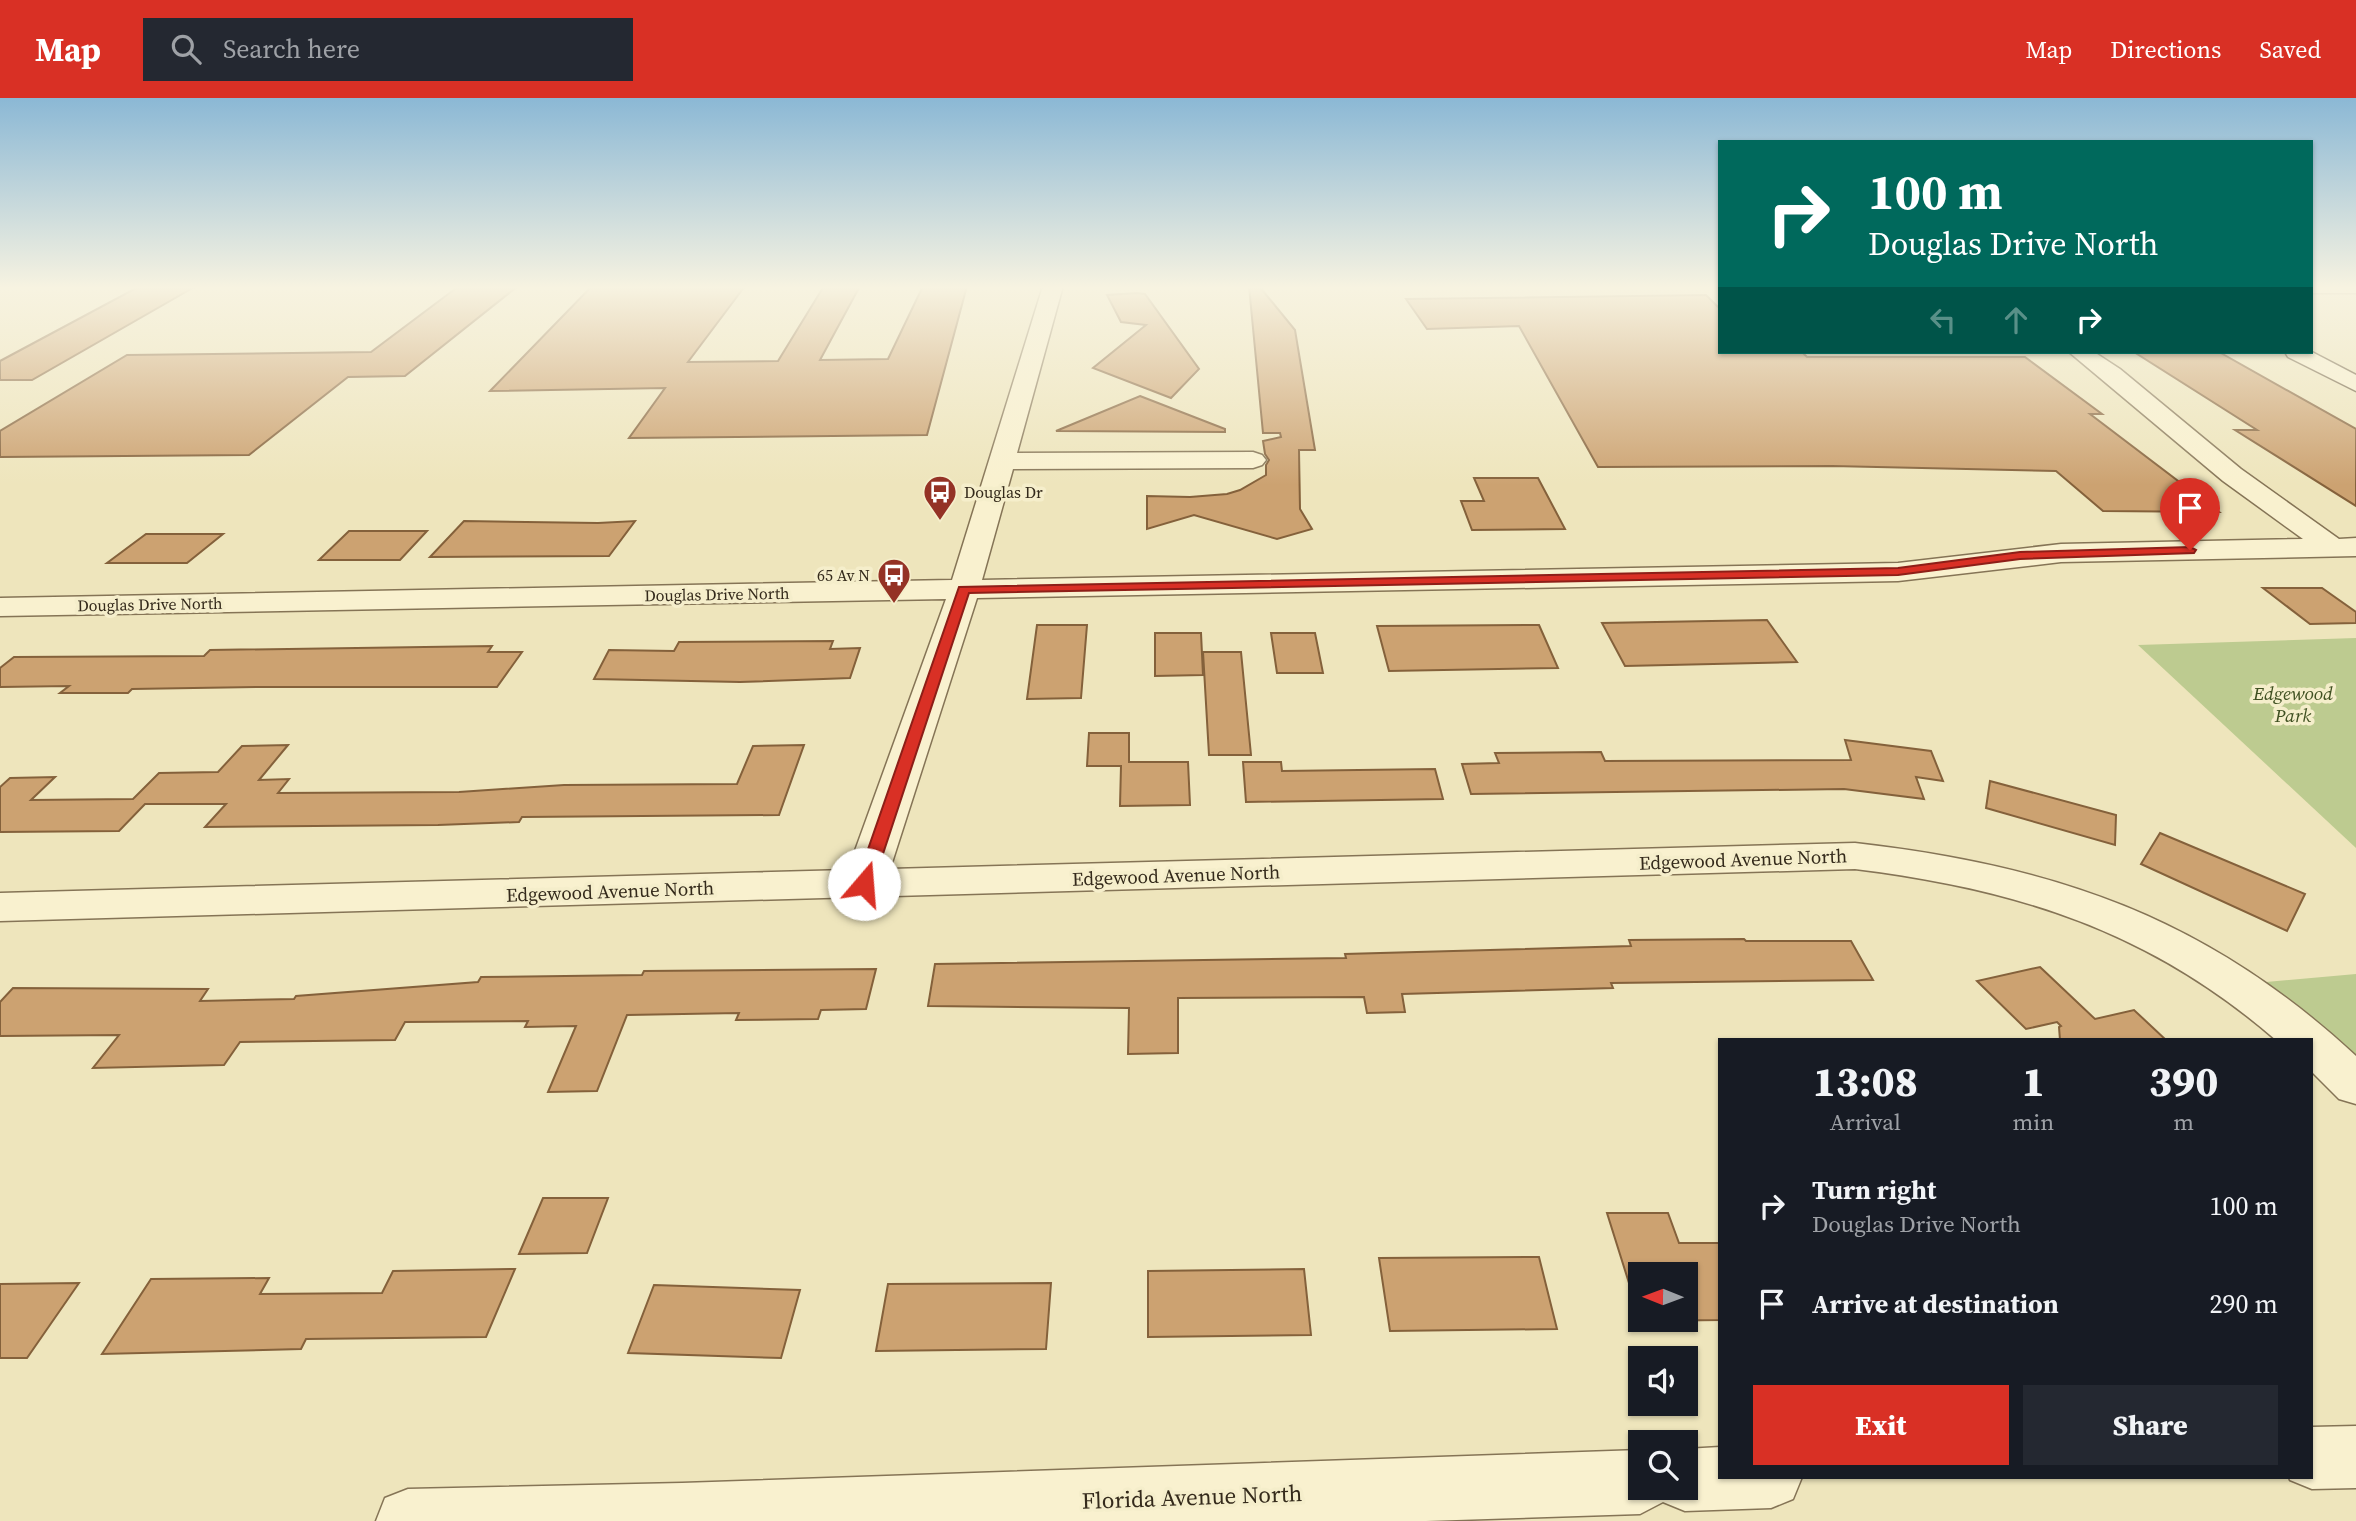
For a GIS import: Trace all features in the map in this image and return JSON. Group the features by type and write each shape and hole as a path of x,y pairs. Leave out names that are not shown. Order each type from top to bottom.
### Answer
{"street":[{"path":"864,884 964,590 1034,352"},
{"path":"2083,354 2112,374 2232,475 2345,547"},
{"path":"2301,354 2356,384"},
{"path":"1002,461 1253,460"},
{"name":"Douglas Drive North","path":"0,607 1898,572 2062,553 2345,547"},
{"name":"Edgewood Avenue North","path":"0,907 1856,856 1921,862 1994,877 2071,899 2143,929 2219,971 2282,1016 2306,1038"},
{"path":"2313,1044 2356,1085"},
{"path":"2313,1458 2356,1457"},
{"path":"1698,1480 1718,1479"},
{"name":"Florida Avenue North","path":"408,1521 681,1518 1628,1482"}],"green space":[{"name":"Edgewood Park","path":"2356,638 2356,848 2138,645"},
{"path":"2356,974 2356,1056 2266,982"}],"building":[{"path":"16,352 80,352 32,380 0,380 0,361"},
{"path":"435,352 405,376 348,377 249,455 0,457 0,431 127,355"},
{"path":"527,352 695,352 688,362 778,361 783,352 824,352 820,360 888,359 891,352 949,352 927,435 629,438 665,388 490,391"},
{"path":"1112,352 1187,352 1199,369 1171,398 1093,368"},
{"path":"1255,352 1299,352 1315,450 1299,450 1300,509 1312,529 1277,539 1194,515 1147,529 1147,496 1227,494 1266,475 1269,460 1263,441 1281,437 1280,433 1263,433"},
{"path":"1534,352 2025,357 2102,414 2090,414 2219,512 2103,511 2056,471 1832,466 1598,467"},
{"path":"2137,354 2223,354 2356,429 2356,506 2235,430 2257,430"},
{"path":"1140,396 1225,429 1225,432 1056,431"},
{"path":"1474,478 1538,478 1565,529 1472,530 1461,501 1484,501"},
{"path":"464,521 635,521 609,556 430,557"},
{"path":"349,531 427,531 400,560 319,560"},
{"path":"146,534 223,534 187,563 107,563"},
{"path":"2263,588 2322,588 2356,612 2356,623 2310,624"},
{"path":"1767,620 1797,662 1625,666 1602,623"},
{"path":"1037,625 1087,625 1081,698 1027,699"},
{"path":"1539,625 1558,668 1389,671 1377,626"},
{"path":"1155,633 1201,633 1203,675 1155,676"},
{"path":"1271,633 1315,633 1323,673 1277,673"},
{"path":"833,641 830,649 860,648 850,678 740,682 594,679 609,650 674,651 679,642"},
{"path":"492,646 488,652 522,652 497,687 258,687 60,693 69,686 0,687 0,668 14,657 204,656 210,650"},
{"path":"1203,652 1241,652 1251,755 1209,755"},
{"path":"1089,733 1129,733 1129,762 1188,762 1190,805 1120,806 1121,766 1087,766"},
{"path":"1845,740 1931,751 1943,781 1916,777 1924,799 1844,789 1471,794 1462,764 1499,763 1495,753 1601,752 1605,761 1851,760"},
{"path":"288,745 259,780 289,779 278,793 459,792 564,785 737,784 753,746 804,745 779,815 522,817 519,822 438,825 205,827 226,804 145,804 119,831 0,832 0,787 10,778 55,777 31,800 133,799 159,773 218,772 242,746"},
{"path":"1243,762 1281,762 1282,771 1435,769 1443,799 1246,802"},
{"path":"1990,781 2116,815 2115,845 1986,808"},
{"path":"2160,833 2305,894 2287,931 2141,864"},
{"path":"1629,940 1851,941 1873,980 1611,983 1613,988 1402,994 1405,1012 1367,1013 1364,997 1178,998 1178,1053 1128,1054 1129,1008 928,1006 935,964 1346,958 1345,954 1631,946"},
{"path":"2040,967 2095,1019 2134,1010 2164,1038 2060,1038 2061,1026 2057,1022 2026,1029 1977,981"},
{"path":"876,969 866,1009 821,1010 818,1019 736,1020 739,1013 627,1015 597,1091 548,1092 576,1026 525,1027 528,1021 405,1022 395,1040 240,1042 224,1065 93,1068 119,1035 0,1036 0,1002 13,988 208,989 200,1001 294,999 296,996 478,982 481,977 642,975 644,971"},
{"path":"543,1198 608,1198 587,1253 519,1254"},
{"path":"1607,1213 1668,1213 1679,1243 1718,1243 1718,1320 1698,1320 1698,1262 1628,1262 1628,1280"},
{"path":"1539,1257 1557,1329 1390,1331 1379,1258"},
{"path":"515,1269 486,1337 306,1339 301,1349 102,1354 151,1279 269,1278 260,1294 382,1293 393,1271"},
{"path":"1304,1269 1311,1335 1148,1337 1148,1271"},
{"path":"79,1283 27,1358 0,1358 0,1284"},
{"path":"1051,1283 1046,1349 876,1351 888,1284"},
{"path":"654,1285 800,1290 781,1358 628,1353"}],"place":[{"name":"Douglas Dr","path":"940,522"},
{"name":"65 Av N","path":"894,605"}],"route":[{"path":"864,884 964,590 1898,572 2020,556 2190,550"}]}
